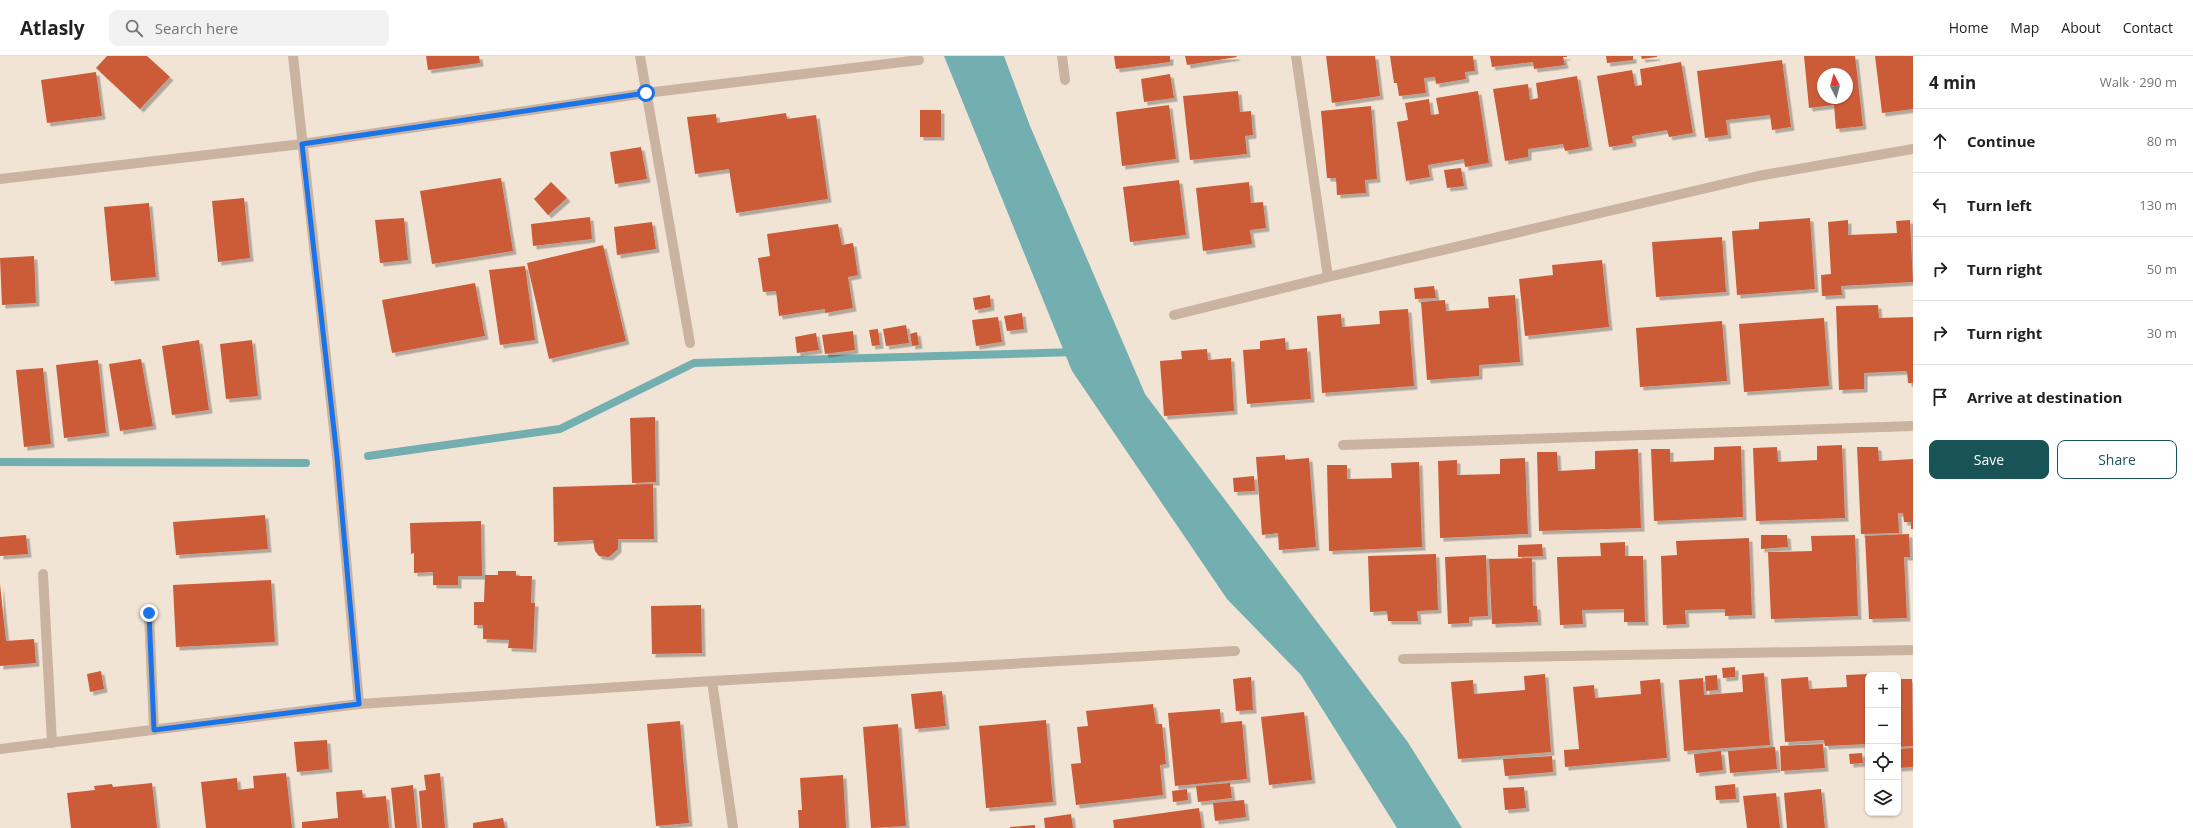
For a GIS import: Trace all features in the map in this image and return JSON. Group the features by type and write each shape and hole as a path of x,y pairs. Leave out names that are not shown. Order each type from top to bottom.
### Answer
{"street":[{"path":"293,56 337,457 359,704"},
{"path":"640,56 690,342"},
{"path":"1062,56 1065,80"},
{"path":"1296,56 1328,277"},
{"path":"0,179 302,144 646,93 919,60"},
{"path":"1174,315 1328,277 1758,176 1913,149"},
{"path":"1343,446 1913,426"},
{"path":"43,574 52,743"},
{"path":"149,613 154,730"},
{"path":"1403,659 1913,650"},
{"path":"0,749 359,704 712,681 1235,651"},
{"path":"712,681 733,828"}],"water":[{"path":"944,56 1004,56 1030,126 1145,394 1407,741 1462,828 1397,828 1301,675 1227,599 1072,371"}],"building":[{"path":"107,56 147,56 170,77 140,109 96,68"},
{"path":"426,56 479,56 480,63 428,70"},
{"path":"1114,56 1170,56 1170,62 1116,69"},
{"path":"1185,56 1236,56 1237,57 1187,65"},
{"path":"1326,56 1375,56 1380,96 1332,103"},
{"path":"1390,56 1473,56 1475,71 1465,72 1466,79 1436,84 1435,77 1424,78 1426,93 1399,96 1397,83 1394,83"},
{"path":"1490,56 1567,57 1563,57 1565,65 1534,69 1533,62 1492,67"},
{"path":"1606,56 1633,56 1633,60 1607,63"},
{"path":"1641,56 1657,56 1657,57 1642,59"},
{"path":"1804,56 1855,56 1863,126 1836,129 1834,105 1809,108"},
{"path":"1875,56 1913,56 1913,109 1882,113"},
{"path":"1782,60 1791,127 1772,130 1770,115 1726,120 1728,135 1705,138 1697,71"},
{"path":"1681,62 1693,133 1669,137 1667,130 1632,136 1633,143 1609,147 1597,76 1632,70 1635,86 1642,85 1640,69"},
{"path":"96,72 102,116 47,123 41,80"},
{"path":"1170,74 1174,98 1144,102 1141,79"},
{"path":"1577,76 1589,147 1565,151 1563,144 1528,149 1528,157 1505,161 1493,89 1528,84 1530,100 1538,98 1536,83"},
{"path":"1238,91 1240,112 1251,111 1253,135 1245,136 1247,154 1190,160 1183,96"},
{"path":"1478,91 1489,163 1465,167 1464,159 1428,165 1430,177 1406,181 1397,122 1408,120 1405,103 1429,99 1431,115 1439,114 1436,98"},
{"path":"1169,105 1176,159 1122,166 1116,112"},
{"path":"1371,106 1377,179 1365,180 1366,193 1337,195 1336,178 1327,178 1321,111"},
{"path":"920,110 941,110 941,137 920,137"},
{"path":"786,113 787,119 816,115 828,199 736,213 729,169 695,174 687,117 716,114 717,123"},
{"path":"641,147 647,179 615,184 610,152"},
{"path":"1461,168 1464,186 1447,188 1444,170"},
{"path":"501,178 513,251 432,264 420,191"},
{"path":"1179,180 1186,235 1130,242 1123,187"},
{"path":"551,182 567,198 548,215 534,199"},
{"path":"1249,182 1251,203 1263,202 1266,228 1250,230 1252,244 1203,251 1196,188"},
{"path":"244,198 250,258 218,262 212,201"},
{"path":"149,203 156,277 111,281 104,207"},
{"path":"590,217 592,239 533,246 531,224"},
{"path":"404,218 408,260 380,263 375,220"},
{"path":"1810,218 1815,289 1737,295 1732,231 1759,229 1759,222"},
{"path":"1848,220 1848,235 1897,233 1896,221 1910,220 1913,282 1841,286 1842,295 1822,296 1821,275 1831,274 1828,222"},
{"path":"652,222 656,249 617,255 614,227"},
{"path":"838,224 842,245 853,243 858,275 848,277 853,308 825,313 825,309 779,316 776,291 763,292 758,258 770,256 767,234"},
{"path":"1722,237 1726,292 1656,297 1652,242"},
{"path":"603,245 626,341 549,359 527,263"},
{"path":"34,256 36,303 2,305 0,258"},
{"path":"1602,260 1609,327 1525,336 1519,279 1553,275 1552,265"},
{"path":"525,266 535,340 500,345 489,270"},
{"path":"475,283 485,336 392,353 382,300"},
{"path":"1434,286 1436,298 1415,299 1414,288"},
{"path":"990,295 991,307 975,310 973,298"},
{"path":"1515,295 1520,362 1479,365 1479,376 1427,380 1421,302 1445,300 1446,311 1489,308 1488,297"},
{"path":"1878,305 1879,318 1913,317 1913,383 1908,383 1907,371 1864,373 1864,389 1839,390 1836,306"},
{"path":"1408,309 1414,386 1322,393 1317,316 1341,314 1342,327 1380,324 1379,311"},
{"path":"1022,313 1024,329 1007,331 1004,316"},
{"path":"998,317 1002,342 976,346 972,320"},
{"path":"1824,318 1829,386 1744,392 1739,324"},
{"path":"1722,321 1727,381 1640,387 1636,328"},
{"path":"906,325 909,343 886,346 883,329"},
{"path":"878,329 880,345 872,346 869,330"},
{"path":"853,331 855,350 825,354 822,335"},
{"path":"917,332 919,345 912,346 910,334"},
{"path":"816,333 819,350 797,353 795,337"},
{"path":"1285,338 1286,350 1307,348 1311,399 1247,404 1243,350 1260,349 1260,341"},
{"path":"199,340 209,410 172,415 162,346"},
{"path":"252,340 258,396 226,399 220,344"},
{"path":"1207,349 1208,360 1231,358 1234,411 1164,416 1160,361 1182,359 1181,351"},
{"path":"141,359 153,426 120,431 109,364"},
{"path":"98,360 106,433 64,438 56,365"},
{"path":"43,368 51,444 24,447 16,370"},
{"path":"655,417 656,482 632,483 630,418"},
{"path":"1842,445 1845,518 1756,521 1753,448 1777,447 1778,462 1817,460 1817,446"},
{"path":"1741,446 1743,517 1654,521 1651,449 1670,449 1670,462 1714,460 1714,447"},
{"path":"1857,447 1878,447 1879,461 1913,459 1913,529 1911,529 1911,522 1904,522 1903,513 1898,513 1899,533 1861,534"},
{"path":"1638,449 1641,528 1539,531 1537,452 1557,452 1558,471 1595,469 1595,451"},
{"path":"1285,455 1285,460 1309,458 1316,547 1279,550 1278,533 1262,535 1256,457"},
{"path":"1525,458 1528,534 1440,538 1438,461 1457,460 1457,475 1500,474 1500,459"},
{"path":"1419,462 1422,547 1329,551 1327,465 1347,465 1347,479 1392,478 1391,463"},
{"path":"1254,476 1255,491 1234,492 1233,478"},
{"path":"653,484 654,539 618,539 618,549 609,557 599,556 595,551 593,540 554,542 553,487"},
{"path":"265,515 268,549 176,555 173,522"},
{"path":"481,521 482,576 458,576 458,585 433,585 433,572 414,573 414,553 411,554 410,523"},
{"path":"1909,534 1910,557 1904,557 1907,618 1869,619 1865,536"},
{"path":"26,535 28,554 0,556 0,537"},
{"path":"1761,535 1787,535 1788,547 1761,549"},
{"path":"1855,535 1858,616 1771,619 1768,552 1812,551 1811,536"},
{"path":"1749,538 1752,615 1725,616 1725,609 1685,610 1686,624 1663,625 1661,556 1677,555 1676,541"},
{"path":"1625,542 1625,556 1643,556 1645,622 1624,622 1624,609 1582,610 1583,624 1560,625 1557,557 1601,556 1600,543"},
{"path":"1542,544 1543,556 1518,557 1518,545"},
{"path":"1436,554 1438,610 1417,611 1418,621 1388,621 1387,611 1370,612 1368,556"},
{"path":"1486,555 1488,616 1469,617 1469,623 1448,624 1445,557"},
{"path":"1532,558 1533,606 1537,606 1538,622 1492,624 1489,559"},
{"path":"498,571 516,571 516,576 532,576 531,603 535,603 533,649 508,648 509,640 483,639 483,625 474,625 474,602 484,602 485,575 498,575"},
{"path":"271,580 275,642 176,647 173,585"},
{"path":"0,584 6,641 34,639 36,663 0,666"},
{"path":"701,605 702,653 652,654 651,606"},
{"path":"1735,667 1735,677 1723,678 1722,668"},
{"path":"101,671 104,689 90,692 87,674"},
{"path":"1764,673 1770,745 1684,751 1679,680 1703,678 1704,695 1743,692 1742,675"},
{"path":"1545,674 1551,752 1458,759 1451,682 1473,680 1474,694 1525,690 1524,676"},
{"path":"1865,674 1865,744 1825,746 1824,740 1785,742 1781,679 1808,677 1809,689 1847,687 1846,675"},
{"path":"1717,675 1718,690 1706,691 1705,676"},
{"path":"1251,677 1253,710 1236,711 1233,679"},
{"path":"1660,679 1667,758 1565,767 1564,750 1579,749 1573,687 1594,685 1595,698 1641,694 1640,681"},
{"path":"1901,679 1912,679 1913,746 1901,747"},
{"path":"942,691 946,726 915,729 911,694"},
{"path":"1153,704 1156,724 1162,724 1166,764 1160,765 1163,795 1076,805 1071,764 1081,763 1077,727 1088,726 1086,711"},
{"path":"1220,709 1221,723 1242,721 1247,779 1175,786 1168,713"},
{"path":"1304,712 1312,780 1269,785 1261,717"},
{"path":"1046,720 1053,802 986,808 979,726"},
{"path":"680,721 689,823 656,826 647,724"},
{"path":"898,724 906,826 871,828 863,727"},
{"path":"327,740 329,769 297,772 294,742"},
{"path":"1823,744 1825,768 1781,771 1780,746"},
{"path":"1775,747 1777,769 1730,773 1728,751"},
{"path":"1913,748 1913,767 1901,768 1901,749"},
{"path":"1721,751 1723,770 1696,773 1694,754"},
{"path":"1862,753 1863,763 1850,764 1849,754"},
{"path":"1552,756 1553,772 1505,776 1503,759"},
{"path":"286,773 292,828 206,828 201,782 237,778 238,790 254,788 253,776"},
{"path":"440,773 445,828 422,828 419,791 426,790 424,775"},
{"path":"843,775 846,828 799,828 798,810 802,810 800,778"},
{"path":"152,783 157,828 71,828 67,793 95,790 94,786 112,784 113,787"},
{"path":"1230,783 1232,798 1198,802 1196,786"},
{"path":"1735,784 1736,799 1716,800 1715,786"},
{"path":"413,785 417,828 395,828 391,788"},
{"path":"1524,787 1526,808 1505,810 1503,788"},
{"path":"1187,789 1188,800 1173,802 1172,791"},
{"path":"1821,789 1825,828 1787,828 1784,793"},
{"path":"362,790 363,798 386,796 389,828 302,828 302,822 338,818 336,792"},
{"path":"1776,793 1780,828 1747,828 1743,796"},
{"path":"1244,800 1246,817 1215,821 1213,803"},
{"path":"1199,808 1202,828 1114,828 1113,820"},
{"path":"1071,814 1073,828 1045,828 1044,818"},
{"path":"503,818 505,828 473,828 473,823"},
{"path":"1035,825 1035,828 1010,828 1010,827"}],"waterway":[{"path":"368,456 560,429 694,363 1076,352"},
{"path":"0,462 306,463"}],"route":[{"path":"149,613 154,730 359,704 337,457 302,144 646,93"}]}
